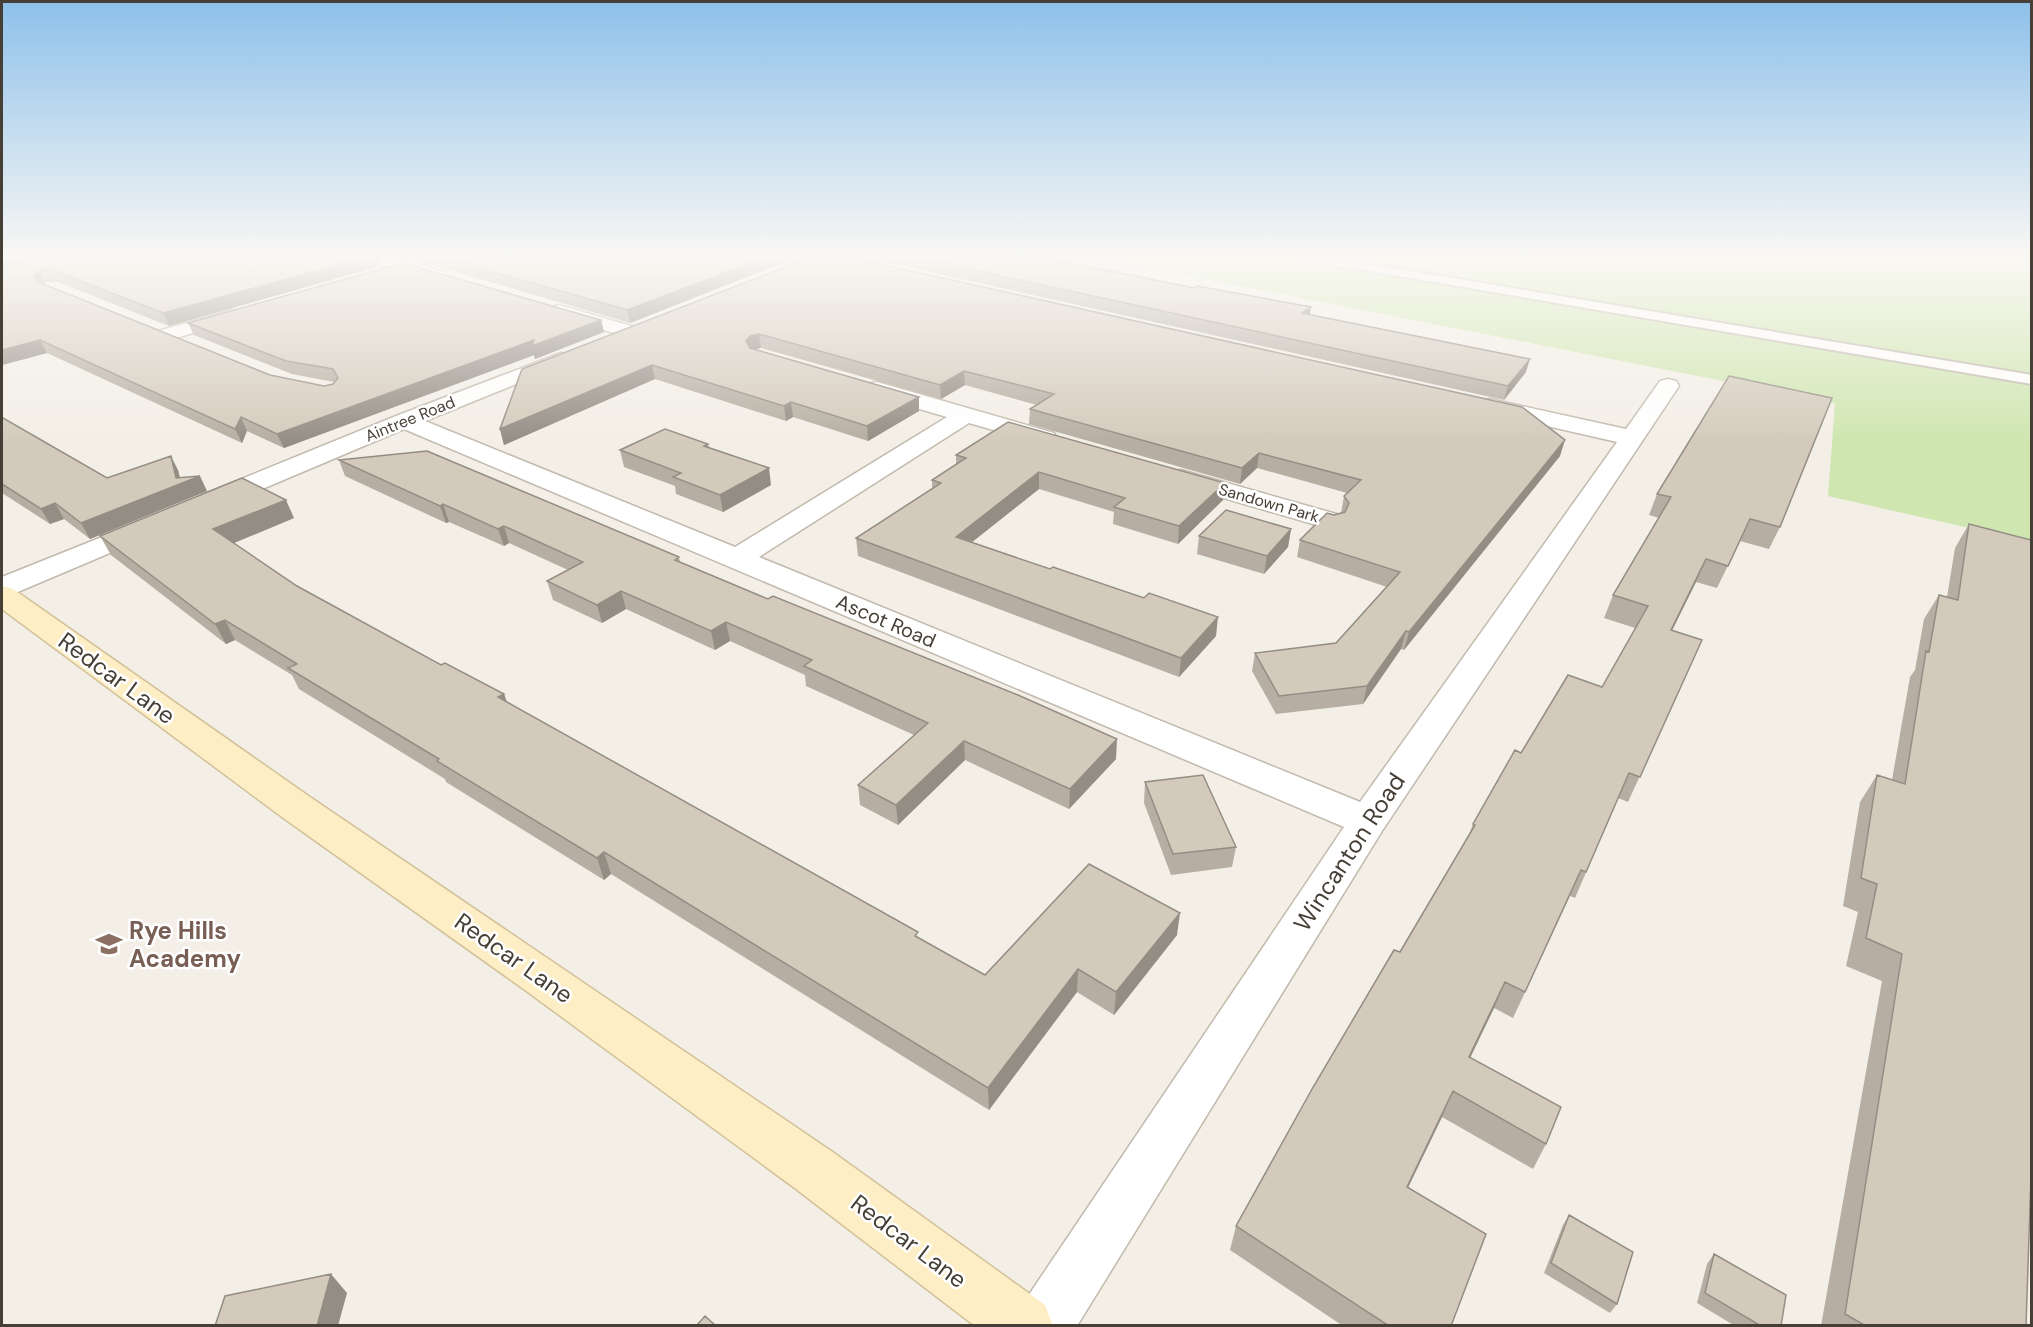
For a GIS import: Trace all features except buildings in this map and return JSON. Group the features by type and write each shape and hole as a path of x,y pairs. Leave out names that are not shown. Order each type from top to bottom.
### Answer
{"main road":[{"name":"Redcar Lane","path":"2,595 296,807 542,977 815,1171 1024,1326"}],"street":[{"path":"165,335 221,319"},
{"name":"Aintree Road","path":"186,511 404,421 641,328 599,319"},
{"path":"144,327 197,348"},
{"path":"852,382 1068,445"},
{"name":"Wincanton Road","path":"1043,1326 1368,821 1668,386"},
{"path":"1468,402 1632,438"},
{"path":"736,559 966,415"},
{"name":"Ascot Road","path":"404,421 1368,821"},
{"name":"Sandown Park","path":"1159,471 1330,521"},
{"path":"2,588 165,520"}],"lane":[{"path":"1670,319 2031,380"}],"green space":[{"path":"1408,319 2031,319 2031,542 1828,496 1835,403"}],"place":[{"name":"Rye Hills Academy","path":"109,944"}]}
